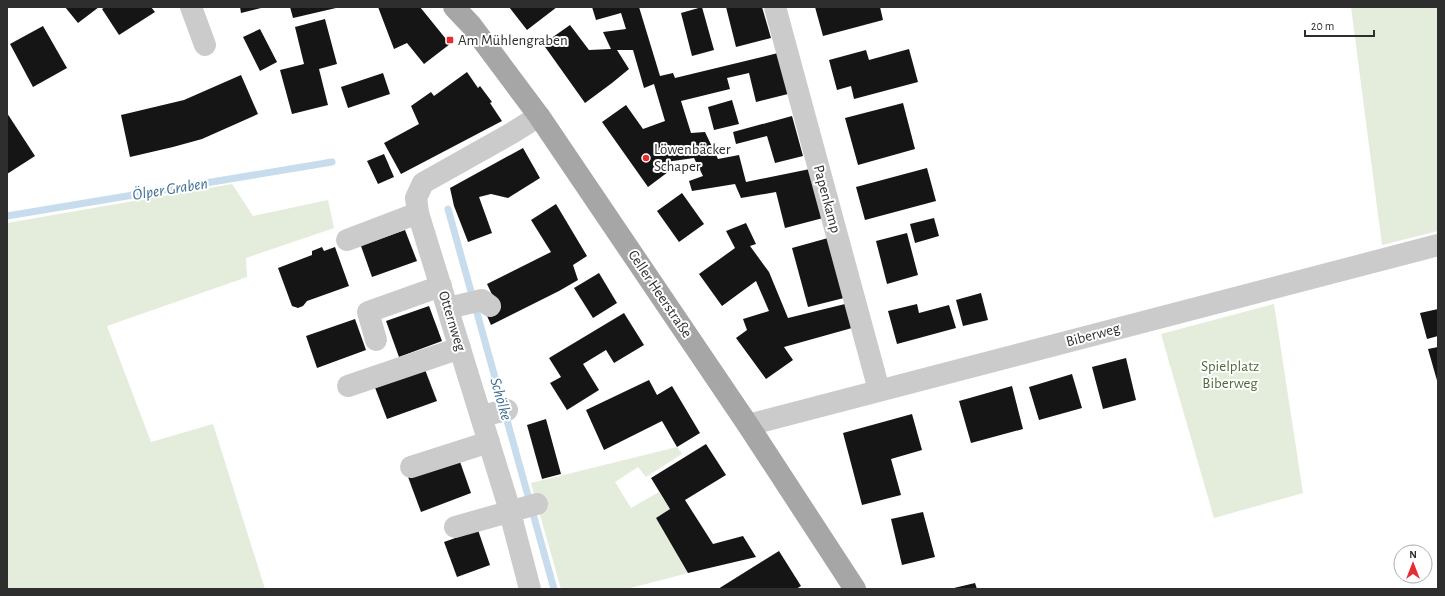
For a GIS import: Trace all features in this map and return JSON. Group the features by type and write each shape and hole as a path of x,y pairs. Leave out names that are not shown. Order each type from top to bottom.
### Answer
{"main road":[{"name":"Celler Heerstraße","path":"454,7 471,25 538,116 748,424 855,589"}],"street":[{"path":"191,7 205,45"},
{"name":"Papenkamp","path":"776,7 879,390"},
{"name":"Otternweg","path":"530,589 523,508 489,442 494,413 460,348 454,307 441,286 418,213 416,198 423,183 512,133 538,116"},
{"path":"346,240 418,213"},
{"name":"Biberweg","path":"748,424 1438,245"},
{"path":"376,340 368,312 441,286"},
{"path":"454,307 486,303"},
{"path":"348,386 460,348"},
{"path":"411,467 489,442"},
{"path":"455,527 523,508"}],"green space":[{"path":"1351,7 1438,7 1438,231 1382,245"},
{"path":"232,184 253,216 328,200 334,228 246,258 247,277 107,326 151,442 213,424 265,589 7,589 7,223"},
{"name":"Spielplatz Biberweg","path":"1274,304 1303,493 1214,518 1161,334"},
{"path":"677,447 682,454 646,477 638,467 615,482 631,508 659,492 670,509 656,518 688,573 627,589 561,589 531,483"}],"building":[{"path":"65,7 99,7 78,23"},
{"path":"105,7 151,7 155,12 119,35 102,9"},
{"path":"240,7 261,7 261,8 241,13"},
{"path":"290,7 336,7 336,8 293,18"},
{"path":"378,7 420,7 450,44 424,64 407,43 394,49"},
{"path":"509,7 557,7 527,30"},
{"path":"592,7 639,7 660,76 673,73 675,78 778,53 788,94 756,102 749,73 727,78 730,89 681,101 691,133 705,132 718,159 739,155 746,182 810,169 823,218 785,228 776,192 741,198 735,184 692,191 689,181 703,176 694,158 666,162 672,169 648,187 602,122 626,105 643,129 665,121 654,84 644,88 633,50 617,50 629,69 585,103 543,44 570,25 589,50 611,49 603,32 626,29 621,13 596,20"},
{"path":"702,7 714,50 692,56 681,13"},
{"path":"726,7 762,7 771,38 736,47"},
{"path":"815,7 880,7 883,20 823,36"},
{"path":"325,19 337,64 319,69 328,105 292,114 280,70 304,64 295,27"},
{"path":"43,26 67,68 33,87 10,44"},
{"path":"260,29 277,62 260,71 243,37"},
{"path":"909,49 918,82 854,99 851,86 837,90 829,60 866,50 869,60"},
{"path":"467,72 478,88 480,86 492,102 490,103 502,121 401,174 384,143 419,124 411,106 431,92 434,96"},
{"path":"383,73 390,94 348,108 341,87"},
{"path":"241,75 258,114 202,139 130,157 121,115 184,100"},
{"path":"732,100 739,124 714,130 708,107"},
{"path":"903,103 915,149 858,165 845,118"},
{"path":"7,113 35,156 7,174"},
{"path":"792,116 803,156 775,163 767,136 736,144 733,132"},
{"path":"523,148 540,178 508,198 491,194 479,197 492,233 468,242 454,206 450,188"},
{"path":"384,154 394,177 378,184 367,161"},
{"path":"927,168 936,201 865,220 856,187"},
{"path":"682,193 704,224 679,242 657,211"},
{"path":"556,204 587,256 573,265 578,280 491,325 484,309 496,303 487,284 551,252 531,220"},
{"path":"934,218 939,236 915,243 910,224"},
{"path":"746,223 756,244 750,246 769,272 788,318 845,304 852,328 784,347 793,360 766,379 736,338 747,330 743,319 769,311 756,281 722,306 699,274 735,248 726,231"},
{"path":"405,230 417,261 372,277 361,246"},
{"path":"907,233 918,275 887,284 876,241"},
{"path":"828,238 844,298 808,307 792,248"},
{"path":"322,247 324,251 335,247 349,286 307,301 303,306 298,308 292,306 278,268 312,255 312,251"},
{"path":"599,273 617,303 593,318 574,288"},
{"path":"981,293 988,320 963,326 956,300"},
{"path":"917,304 919,313 949,305 956,328 897,344 888,311"},
{"path":"429,306 442,341 399,357 386,321"},
{"path":"1438,309 1438,336 1427,339 1420,313"},
{"path":"624,313 644,345 614,363 606,350 583,364 599,390 567,410 550,383 561,377 549,358"},
{"path":"355,319 366,350 317,368 306,336"},
{"path":"1438,347 1438,384 1428,349"},
{"path":"1126,358 1136,400 1103,409 1092,367"},
{"path":"424,367 437,401 387,419 374,385"},
{"path":"1072,374 1082,408 1039,420 1029,387"},
{"path":"649,380 657,395 672,386 700,433 677,447 662,421 604,450 586,410"},
{"path":"1012,386 1023,429 971,443 959,401"},
{"path":"912,414 922,450 891,459 901,495 862,505 843,433"},
{"path":"546,419 561,474 542,479 527,425"},
{"path":"706,444 726,475 685,500 713,544 743,536 756,557 688,573 656,518 670,509 651,478"},
{"path":"459,459 471,493 421,512 408,477"},
{"path":"923,512 935,557 902,565 891,519"},
{"path":"478,530 490,565 457,577 444,542"},
{"path":"779,551 801,586 796,589 718,589"},
{"path":"975,583 977,589 954,589 954,588"}],"waterway":[{"name":"Ölper Graben","path":"7,216 332,162"},
{"name":"Schölke","path":"448,209 554,589"}],"place":[{"name":"Am Mühlengraben","path":"450,40"},
{"name":"Löwenbäcker Schaper","path":"646,158"}]}
